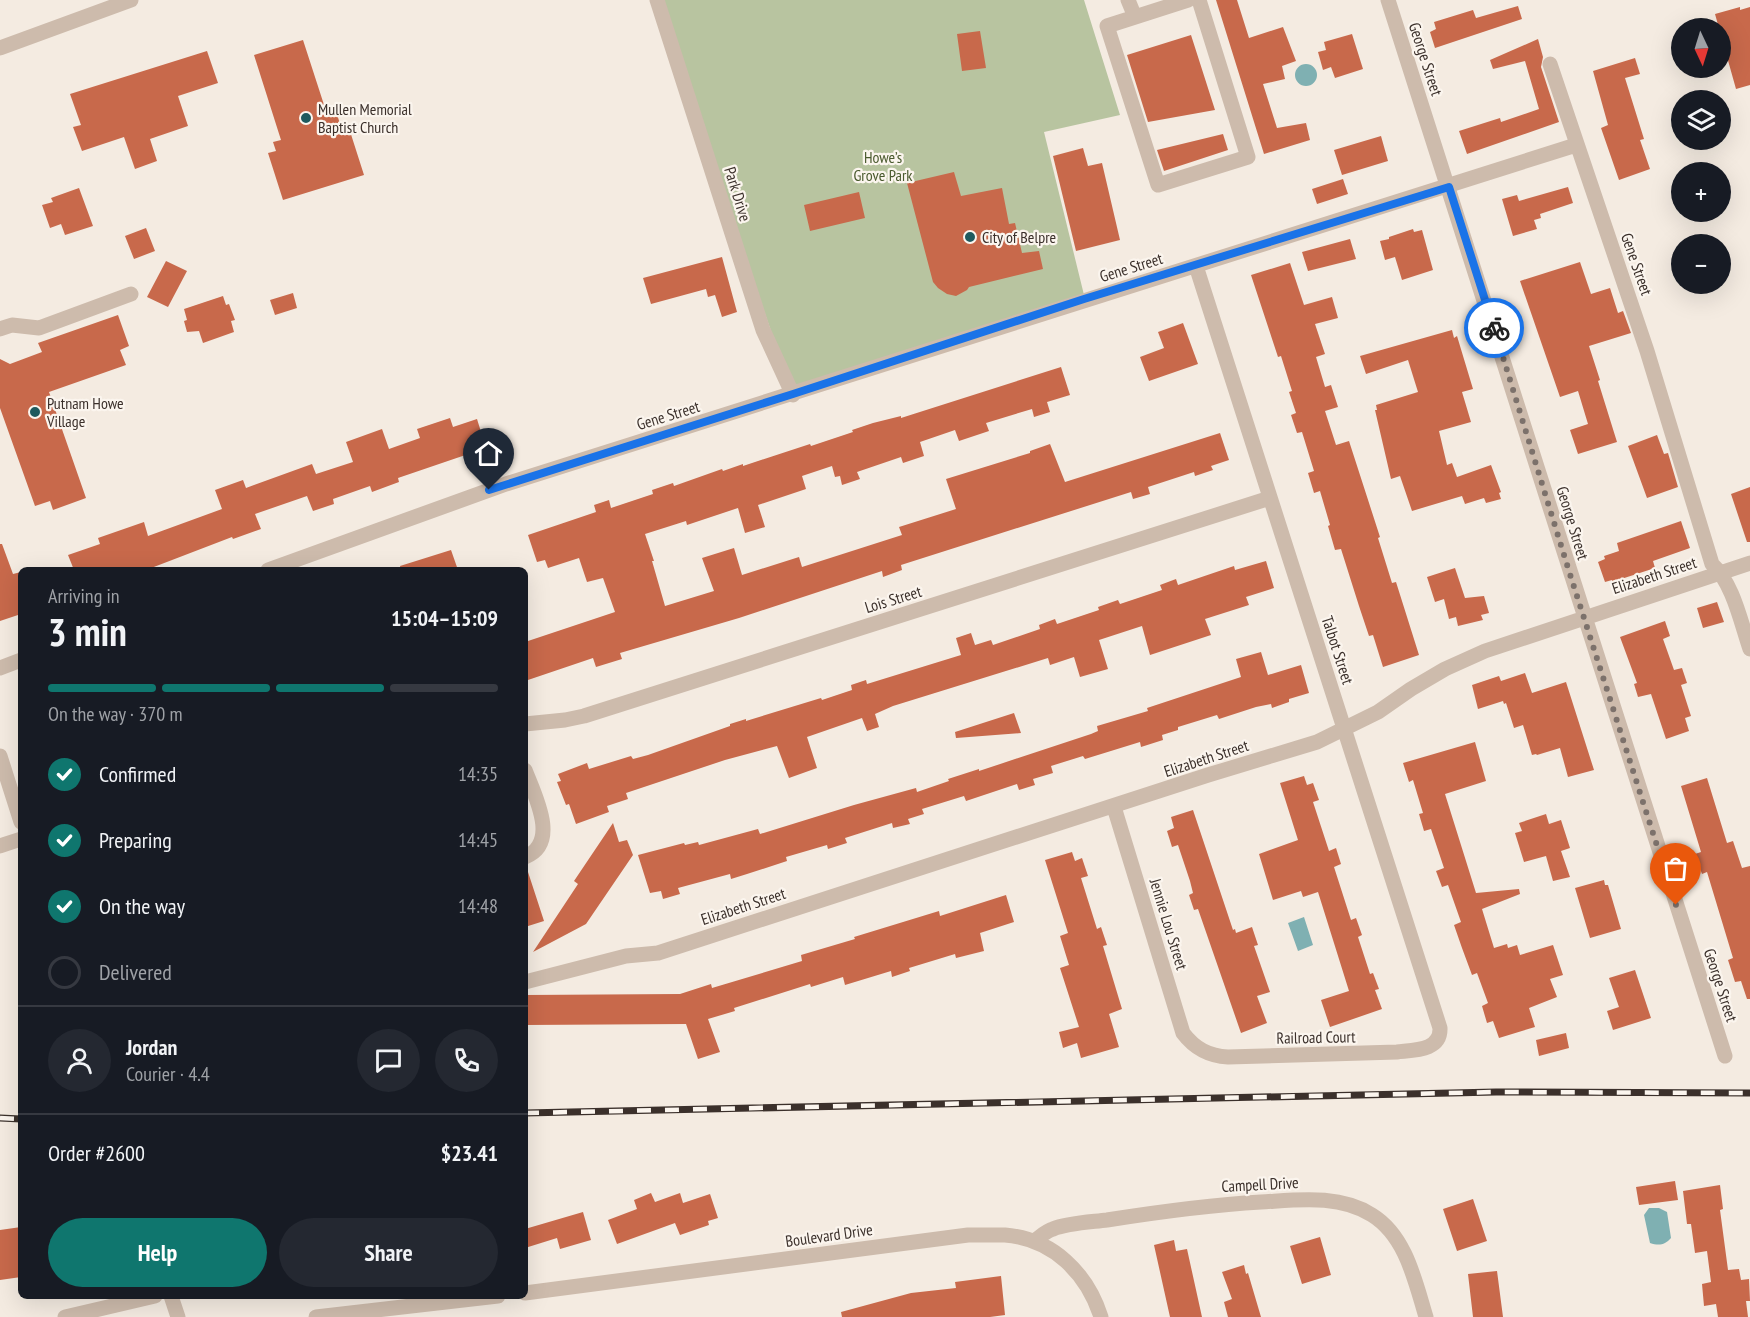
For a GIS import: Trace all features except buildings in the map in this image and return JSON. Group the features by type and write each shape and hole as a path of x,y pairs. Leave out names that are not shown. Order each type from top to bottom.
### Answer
{"street":[{"path":"0,48 131,0"},
{"name":"Park Drive","path":"657,0 763,330 793,394"},
{"path":"1128,0 1135,17"},
{"path":"1188,0 1107,26 1158,185 1248,157 1199,0"},
{"name":"George Street","path":"1388,0 1725,1056"},
{"path":"1550,64 1576,145"},
{"name":"Gene Street","path":"276,567 506,484 1576,145 1644,340 1713,564 1721,572 1750,649"},
{"name":"Talbot Street","path":"1196,266 1440,1028 1441,1036 1436,1044"},
{"path":"0,329 12,324 39,328 131,294"},
{"name":"Lois Street","path":"528,724 584,716 1270,498"},
{"name":"Elizabeth Street","path":"528,981 626,956 658,953 1317,742 1378,712 1445,669 1485,651 1750,562"},
{"path":"0,668 18,661"},
{"path":"0,756 18,813"},
{"path":"528,780 544,832 539,848 528,855"},
{"name":"Jennie Lou Street","path":"1114,807 1183,1033 1197,1048"},
{"path":"0,846 18,840"},
{"name":"Railroad Court","path":"1197,1048 1213,1056 1228,1057 1397,1052 1436,1044"},
{"name":"Campell Drive","path":"1034,1241 1052,1229 1167,1210 1304,1200 1352,1205 1373,1215 1400,1243 1426,1317"},
{"name":"Boulevard Drive","path":"528,1293 968,1235 1007,1235 1034,1241 1054,1251 1071,1264 1083,1279 1097,1304 1101,1317"},
{"path":"66,1317 142,1299"},
{"path":"172,1299 178,1317"},
{"path":"316,1317 472,1299"}],"green space":[{"name":"Howe’s Grove Park","path":"657,0 1084,0 1120,115 1044,132 1085,299 793,395"}],"water":[{"path":"1306,64 1314,67 1317,75 1314,83 1306,86 1298,83 1295,75 1298,67"},
{"path":"1304,917 1313,945 1298,951 1288,923"},
{"path":"1649,1208 1659,1208 1667,1212 1671,1238 1659,1245 1650,1243 1644,1215"}],"railway":[{"path":"528,1113 1496,1092 1750,1093"},
{"path":"0,1118 18,1119"}],"way so far":[{"path":"1494,328 1676,905"}],"place":[{"name":"Mullen Memorial Baptist Church","path":"306,118"},
{"name":"City of Belpre","path":"970,237"},
{"name":"Putnam Howe Village","path":"35,412"}],"route":[{"path":"489,490 1006,326 1084,299 1449,187 1494,328"}]}
